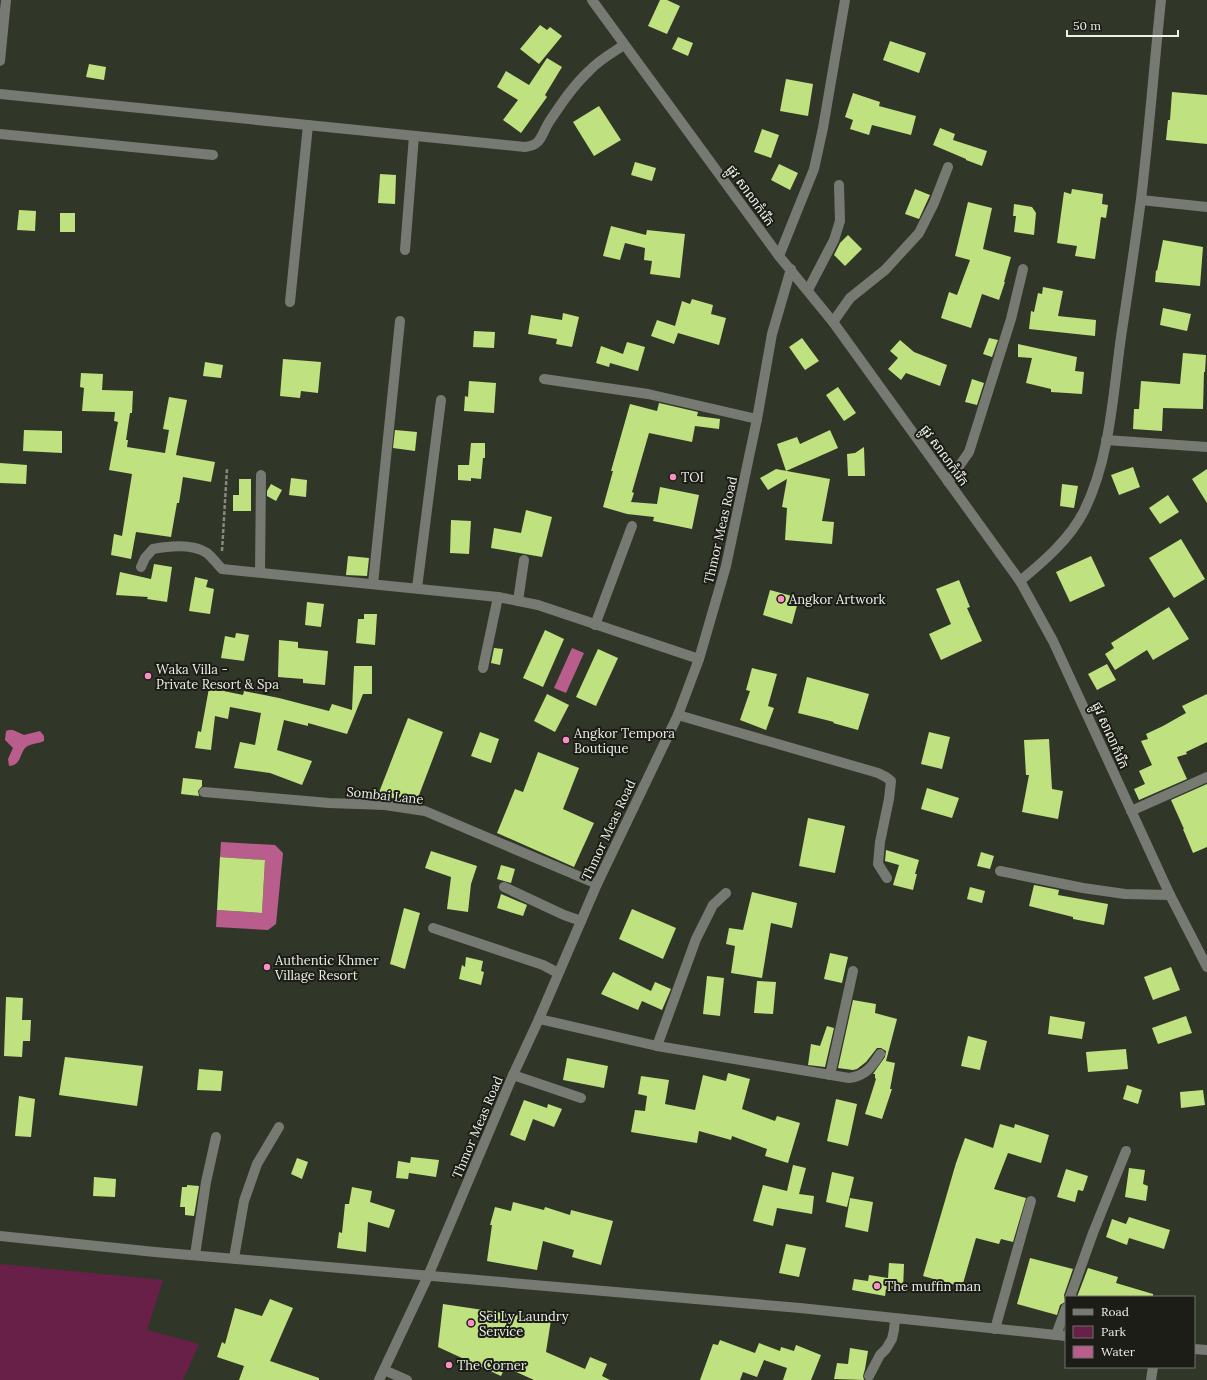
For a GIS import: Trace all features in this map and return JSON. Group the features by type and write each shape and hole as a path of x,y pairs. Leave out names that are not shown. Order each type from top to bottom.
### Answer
{"street":[{"path":"0,61 6,0"},
{"name":"ផ្លូវ សាលាកំរើក","path":"592,0 779,256 833,322 1020,582 1053,640 1170,895 1207,967"},
{"path":"779,256 814,169 823,128 845,0"},
{"path":"1020,582 1047,558 1073,528 1083,512 1094,486 1106,440 1141,200 1161,0"},
{"path":"0,94 525,147 538,143 546,127 565,98 590,70 624,45"},
{"path":"290,302 308,125"},
{"path":"0,134 213,155"},
{"path":"405,250 414,136"},
{"path":"833,322 850,298 885,270 919,233 934,204 948,167"},
{"path":"808,290 834,240 840,220 839,185"},
{"path":"1141,200 1207,207"},
{"name":"Thmor Meas Road","path":"379,1380 428,1276 513,1075 540,1019 558,973 597,884 678,715 699,659 726,566 757,419 772,334 791,269"},
{"path":"948,482 970,452 1011,319 1023,269"},
{"path":"373,584 400,321"},
{"path":"544,378 648,394 757,419"},
{"path":"417,588 441,400"},
{"path":"1106,440 1207,447"},
{"path":"260,572 261,475"},
{"path":"595,625 632,526"},
{"path":"141,567 153,549 174,546 204,551 222,569 498,597 538,605 699,659"},
{"path":"518,601 524,560"},
{"path":"483,668 498,597"},
{"path":"678,715 878,773 886,777 891,781 891,790 880,842 878,864 887,878"},
{"path":"1131,812 1207,777"},
{"name":"Sombai Lane","path":"204,792 329,803 385,805 425,811 597,884"},
{"path":"1000,870 1083,888 1125,894 1170,895"},
{"path":"504,887 550,909 581,921"},
{"path":"656,1046 696,939 714,905 726,893"},
{"path":"433,928 543,965 558,973"},
{"path":"830,1075 853,971"},
{"path":"540,1019 656,1046 849,1078 865,1074 880,1054"},
{"path":"513,1075 581,1098"},
{"path":"234,1258 244,1201 257,1164 279,1127"},
{"path":"195,1255 206,1182 216,1137"},
{"path":"1070,1296 1093,1233 1126,1151"},
{"path":"995,1329 1032,1202"},
{"path":"0,1236 428,1276 800,1308 1061,1335 1065,1313"},
{"path":"869,1376 880,1355 886,1349 892,1338 895,1319"},
{"path":"1195,1349 1207,1350"},
{"path":"1151,1380 1153,1368"},
{"path":"384,1370 407,1380"}],"path":[{"path":"222,569 222,542 227,469"}],"green space":[{"path":"0,1264 163,1280 147,1330 199,1344 183,1380 0,1380"}],"water":[{"path":"572,648 584,653 566,693 554,688"},
{"path":"13,730 24,735 40,731 44,736 44,741 27,746 18,762 9,766 8,759 13,748 5,740 6,731"},
{"path":"221,842 275,845 283,853 276,924 268,930 216,927 217,910 262,913 265,860 220,857"}],"building":[{"path":"660,0 667,0 680,6 667,34 648,26"},
{"path":"540,25 547,30 550,27 562,36 539,64 520,49"},
{"path":"678,37 693,43 688,56 672,49"},
{"path":"890,41 926,53 919,73 883,60"},
{"path":"547,58 562,67 545,95 547,97 521,133 503,120 518,100 497,87 506,71 529,85"},
{"path":"89,64 106,67 104,80 86,77"},
{"path":"786,79 813,84 808,116 780,111"},
{"path":"1172,92 1207,95 1207,144 1166,140 1168,120 1170,120"},
{"path":"853,93 880,102 879,106 916,116 911,135 872,125 869,135 850,129 853,120 845,117"},
{"path":"599,106 621,140 594,156 573,122"},
{"path":"940,128 955,134 953,140 987,151 982,166 933,145"},
{"path":"762,129 779,135 771,158 754,152"},
{"path":"635,162 656,168 652,181 631,175"},
{"path":"779,164 798,173 790,190 771,180"},
{"path":"380,174 396,175 395,204 378,203"},
{"path":"915,189 930,195 919,219 905,214"},
{"path":"1072,189 1103,194 1102,204 1108,205 1106,218 1101,217 1095,259 1075,256 1077,246 1057,243 1064,192 1071,194"},
{"path":"968,202 992,208 983,249 1011,257 999,300 982,294 971,328 941,318 949,292 957,295 970,260 955,256"},
{"path":"1014,204 1032,207 1036,213 1034,235 1014,232 1016,216 1013,216"},
{"path":"19,210 36,211 35,231 17,230"},
{"path":"60,213 75,213 75,232 60,232"},
{"path":"611,226 646,235 647,230 685,234 680,278 650,274 652,261 644,260 645,248 625,243 620,260 603,256"},
{"path":"848,235 862,249 845,266 834,255 840,243"},
{"path":"1163,240 1203,247 1200,286 1155,282 1156,270 1157,271"},
{"path":"1043,287 1063,291 1058,316 1096,320 1095,336 1029,329 1031,311 1034,312 1038,293 1042,294"},
{"path":"692,299 713,305 711,314 726,318 719,345 678,333 674,344 651,336 657,320 675,326 682,301 690,304"},
{"path":"1163,308 1191,314 1187,331 1160,325"},
{"path":"563,313 579,317 572,347 556,344 557,339 528,334 531,315 562,320"},
{"path":"474,331 495,332 494,348 473,347"},
{"path":"802,338 819,361 805,370 789,347"},
{"path":"989,338 998,340 992,357 983,354"},
{"path":"900,340 914,352 947,365 940,386 906,373 901,380 888,369 898,358 890,351"},
{"path":"627,342 645,347 638,371 610,363 609,367 596,363 601,346 623,354"},
{"path":"1018,344 1077,357 1075,371 1084,372 1082,394 1051,392 1051,389 1026,383 1032,358 1018,357"},
{"path":"1183,353 1206,355 1203,409 1163,408 1162,431 1133,429 1134,409 1139,409 1141,381 1180,384"},
{"path":"283,359 321,362 318,393 301,391 300,398 280,396"},
{"path":"205,362 223,365 221,378 203,376"},
{"path":"81,373 103,374 102,390 133,391 132,413 130,413 126,440 128,440 127,447 165,453 169,430 163,429 169,397 187,400 176,455 215,462 211,482 183,477 171,537 136,532 131,559 111,555 114,534 122,536 132,474 109,470 118,422 114,421 115,412 82,411 84,388 80,387"},
{"path":"972,379 984,383 977,405 965,402"},
{"path":"469,381 496,383 494,413 464,411 465,396 468,397"},
{"path":"838,387 856,413 844,421 826,395"},
{"path":"659,403 698,412 697,416 720,419 719,429 695,426 692,442 649,433 632,492 634,493 631,502 657,504 660,487 699,495 692,529 653,521 654,517 627,514 603,507 613,471 611,471 630,404 657,411"},
{"path":"24,430 62,431 62,453 23,451"},
{"path":"395,430 417,432 415,451 393,448"},
{"path":"830,430 838,448 786,471 777,444 797,437 800,444"},
{"path":"471,443 485,443 485,458 483,458 481,479 471,478 471,481 458,480 458,465 469,465"},
{"path":"864,447 865,476 848,476 847,454 855,453"},
{"path":"0,463 27,465 26,484 0,483"},
{"path":"1133,467 1140,487 1119,495 1111,475"},
{"path":"776,469 830,479 822,521 834,522 832,544 785,540 787,508 782,507 787,479 768,490 760,478"},
{"path":"1207,469 1207,503 1192,479"},
{"path":"291,478 307,480 306,497 289,495"},
{"path":"239,479 251,479 251,511 233,511 233,495 239,495"},
{"path":"271,484 282,490 276,501 267,496 267,491"},
{"path":"1062,484 1078,486 1074,508 1060,506"},
{"path":"1168,495 1179,512 1160,524 1149,508"},
{"path":"526,510 552,517 542,557 491,548 494,528 521,533"},
{"path":"451,520 471,521 469,554 450,553"},
{"path":"1181,539 1205,579 1174,598 1149,558"},
{"path":"348,556 369,558 367,576 346,575"},
{"path":"1091,556 1105,586 1070,602 1056,572"},
{"path":"154,564 172,567 167,602 147,599 148,597 116,595 120,572 151,579"},
{"path":"195,577 208,580 206,587 214,589 210,614 189,611"},
{"path":"959,580 970,607 967,608 982,641 941,660 929,634 951,624 936,589"},
{"path":"770,590 799,598 792,624 763,615"},
{"path":"307,602 324,604 321,627 305,625"},
{"path":"1169,607 1189,639 1153,660 1147,650 1115,670 1105,654 1114,648 1111,643"},
{"path":"364,614 377,614 375,645 356,643 358,619 364,619"},
{"path":"545,630 564,639 543,687 523,678"},
{"path":"236,633 249,635 244,661 221,658 225,636 235,638"},
{"path":"279,640 298,642 298,648 328,651 325,685 303,683 303,679 278,677"},
{"path":"494,648 503,649 500,665 491,663"},
{"path":"598,649 618,658 596,706 576,697"},
{"path":"1107,664 1116,680 1097,690 1088,674"},
{"path":"354,666 372,666 372,694 363,694 347,734 308,723 308,726 284,720 277,750 312,761 302,785 270,773 234,768 240,742 255,745 261,713 230,707 228,719 215,716 211,750 195,748 198,731 201,732 209,688 243,695 244,691 279,698 329,711 332,704 352,710"},
{"path":"752,668 777,674 768,706 774,708 766,730 740,720 750,691 746,690"},
{"path":"807,677 869,694 858,730 798,713"},
{"path":"547,694 569,705 555,732 534,721"},
{"path":"1207,694 1207,742 1186,752 1187,754 1177,757 1187,779 1139,800 1134,789 1145,784 1139,771 1152,765 1141,741 1148,739 1146,734 1186,713 1182,706"},
{"path":"408,718 443,732 416,803 378,795"},
{"path":"480,732 499,739 491,763 471,756"},
{"path":"929,732 950,737 942,769 921,764"},
{"path":"1049,739 1052,789 1063,791 1058,819 1022,812 1029,775 1026,775 1024,740"},
{"path":"538,752 579,768 563,809 594,823 574,867 497,833 515,789 523,792"},
{"path":"183,778 202,780 202,786 198,791 199,796 181,794"},
{"path":"1207,784 1207,847 1193,853 1171,800"},
{"path":"927,788 959,798 952,818 921,809"},
{"path":"808,818 845,826 835,873 799,866"},
{"path":"886,850 919,860 913,890 893,885 899,865 885,861"},
{"path":"431,851 477,866 471,884 468,912 447,909 451,877 425,868"},
{"path":"981,852 994,856 990,869 977,866"},
{"path":"220,857 265,860 262,913 217,910"},
{"path":"501,865 515,869 511,883 497,879"},
{"path":"1034,885 1059,890 1058,895 1108,904 1104,925 1073,919 1073,917 1029,906"},
{"path":"970,887 985,891 982,903 967,899"},
{"path":"752,892 797,903 792,928 771,923 762,978 731,973 735,946 726,944 729,928 743,930"},
{"path":"501,894 527,905 523,916 497,908"},
{"path":"404,908 420,913 405,969 390,964"},
{"path":"632,909 676,928 663,959 619,939"},
{"path":"830,953 848,957 842,983 824,979"},
{"path":"466,957 483,961 481,971 484,972 481,985 459,979 462,965 465,967"},
{"path":"1171,967 1180,990 1153,1000 1144,977"},
{"path":"613,972 651,991 655,982 671,989 662,1010 642,1001 638,1010 601,994"},
{"path":"707,976 724,978 720,1016 703,1014"},
{"path":"757,981 776,982 773,1014 754,1013"},
{"path":"6,997 23,998 22,1020 31,1020 30,1041 23,1041 22,1057 4,1056"},
{"path":"853,1000 876,1004 875,1013 897,1019 886,1061 895,1063 890,1089 892,1089 882,1119 865,1114 876,1079 875,1074 873,1074 885,1057 886,1051 881,1048 877,1048 866,1062 857,1069 853,1070 838,1068"},
{"path":"1050,1016 1085,1022 1082,1039 1048,1034"},
{"path":"1186,1016 1192,1033 1158,1044 1152,1028"},
{"path":"827,1026 834,1028 825,1067 808,1065 811,1044 820,1046"},
{"path":"968,1036 987,1041 980,1070 961,1066"},
{"path":"1126,1049 1128,1069 1088,1072 1086,1052"},
{"path":"65,1057 143,1066 137,1106 59,1095"},
{"path":"567,1058 608,1066 604,1088 563,1080"},
{"path":"199,1069 223,1071 221,1091 197,1090"},
{"path":"728,1073 750,1079 742,1109 775,1121 777,1116 800,1123 788,1163 765,1156 767,1149 732,1136 731,1140 699,1131 697,1143 631,1132 635,1110 645,1111 647,1096 638,1094 641,1076 669,1080 665,1104 695,1110 703,1075 726,1081"},
{"path":"1127,1085 1142,1090 1138,1104 1123,1099"},
{"path":"1203,1090 1205,1105 1181,1108 1180,1092"},
{"path":"19,1096 35,1099 31,1137 15,1136"},
{"path":"836,1099 857,1104 848,1146 827,1141"},
{"path":"524,1100 547,1108 548,1104 562,1109 554,1127 533,1119 525,1141 510,1135"},
{"path":"1000,1124 1014,1128 1015,1124 1049,1135 1041,1163 1008,1153 994,1189 1026,1198 1013,1242 1001,1239 999,1244 976,1238 962,1287 923,1276 956,1163 965,1138 993,1148"},
{"path":"411,1157 439,1160 436,1177 409,1173 410,1166 408,1179 396,1178 398,1161 410,1163"},
{"path":"297,1158 308,1162 302,1179 291,1174"},
{"path":"793,1165 806,1168 799,1194 814,1196 812,1214 777,1208 773,1226 753,1221 763,1185 787,1191"},
{"path":"1129,1168 1145,1170 1143,1184 1148,1186 1146,1201 1125,1197"},
{"path":"1066,1169 1088,1176 1083,1191 1078,1190 1075,1202 1057,1197"},
{"path":"832,1172 854,1177 847,1207 826,1202"},
{"path":"94,1177 116,1179 115,1197 93,1196"},
{"path":"187,1185 199,1186 194,1216 185,1215 185,1207 180,1207 182,1187 187,1187"},
{"path":"352,1187 372,1191 370,1202 395,1210 389,1228 368,1222 366,1252 337,1248 339,1232 342,1233 345,1204 349,1204"},
{"path":"850,1198 873,1202 868,1232 845,1227"},
{"path":"513,1202 544,1210 545,1207 570,1215 571,1210 613,1221 601,1265 572,1257 574,1250 543,1241 537,1270 487,1261 492,1225 490,1225 495,1207 511,1211"},
{"path":"1129,1217 1170,1230 1164,1249 1129,1238 1127,1245 1106,1237 1112,1219 1126,1224"},
{"path":"786,1244 806,1248 799,1277 779,1273"},
{"path":"1030,1258 1073,1269 1064,1295 1065,1302 1060,1305 1057,1315 1017,1304"},
{"path":"889,1263 904,1264 903,1291 886,1290 885,1296 852,1290 854,1279 868,1281 869,1275 888,1278"},
{"path":"1088,1268 1118,1277 1116,1283 1153,1294 1153,1296 1077,1296"},
{"path":"270,1299 293,1308 270,1361 319,1378 319,1380 239,1380 244,1366 217,1357 222,1342 225,1344 235,1308 262,1316"},
{"path":"443,1304 551,1320 546,1352 585,1369 590,1357 607,1364 602,1376 610,1380 534,1380 505,1367 501,1376 438,1347"},
{"path":"720,1340 755,1353 759,1343 780,1351 781,1347 794,1351 796,1345 821,1355 811,1380 783,1380 787,1368 764,1360 757,1377 743,1372 740,1380 700,1380 713,1344 718,1345"},
{"path":"850,1348 868,1351 863,1376 864,1380 834,1379 837,1363 848,1364"}],"place":[{"name":"TOI","path":"673,477"},
{"name":"Angkor Artwork","path":"781,599"},
{"name":"Waka Villa - Private Resort & Spa","path":"148,676"},
{"name":"Angkor Tempora Boutique","path":"566,740"},
{"name":"Authentic Khmer Village Resort","path":"267,967"},
{"name":"The muffin man","path":"877,1286"},
{"name":"Sei Ly Laundry Service","path":"471,1323"},
{"name":"The Corner","path":"449,1365"}]}
